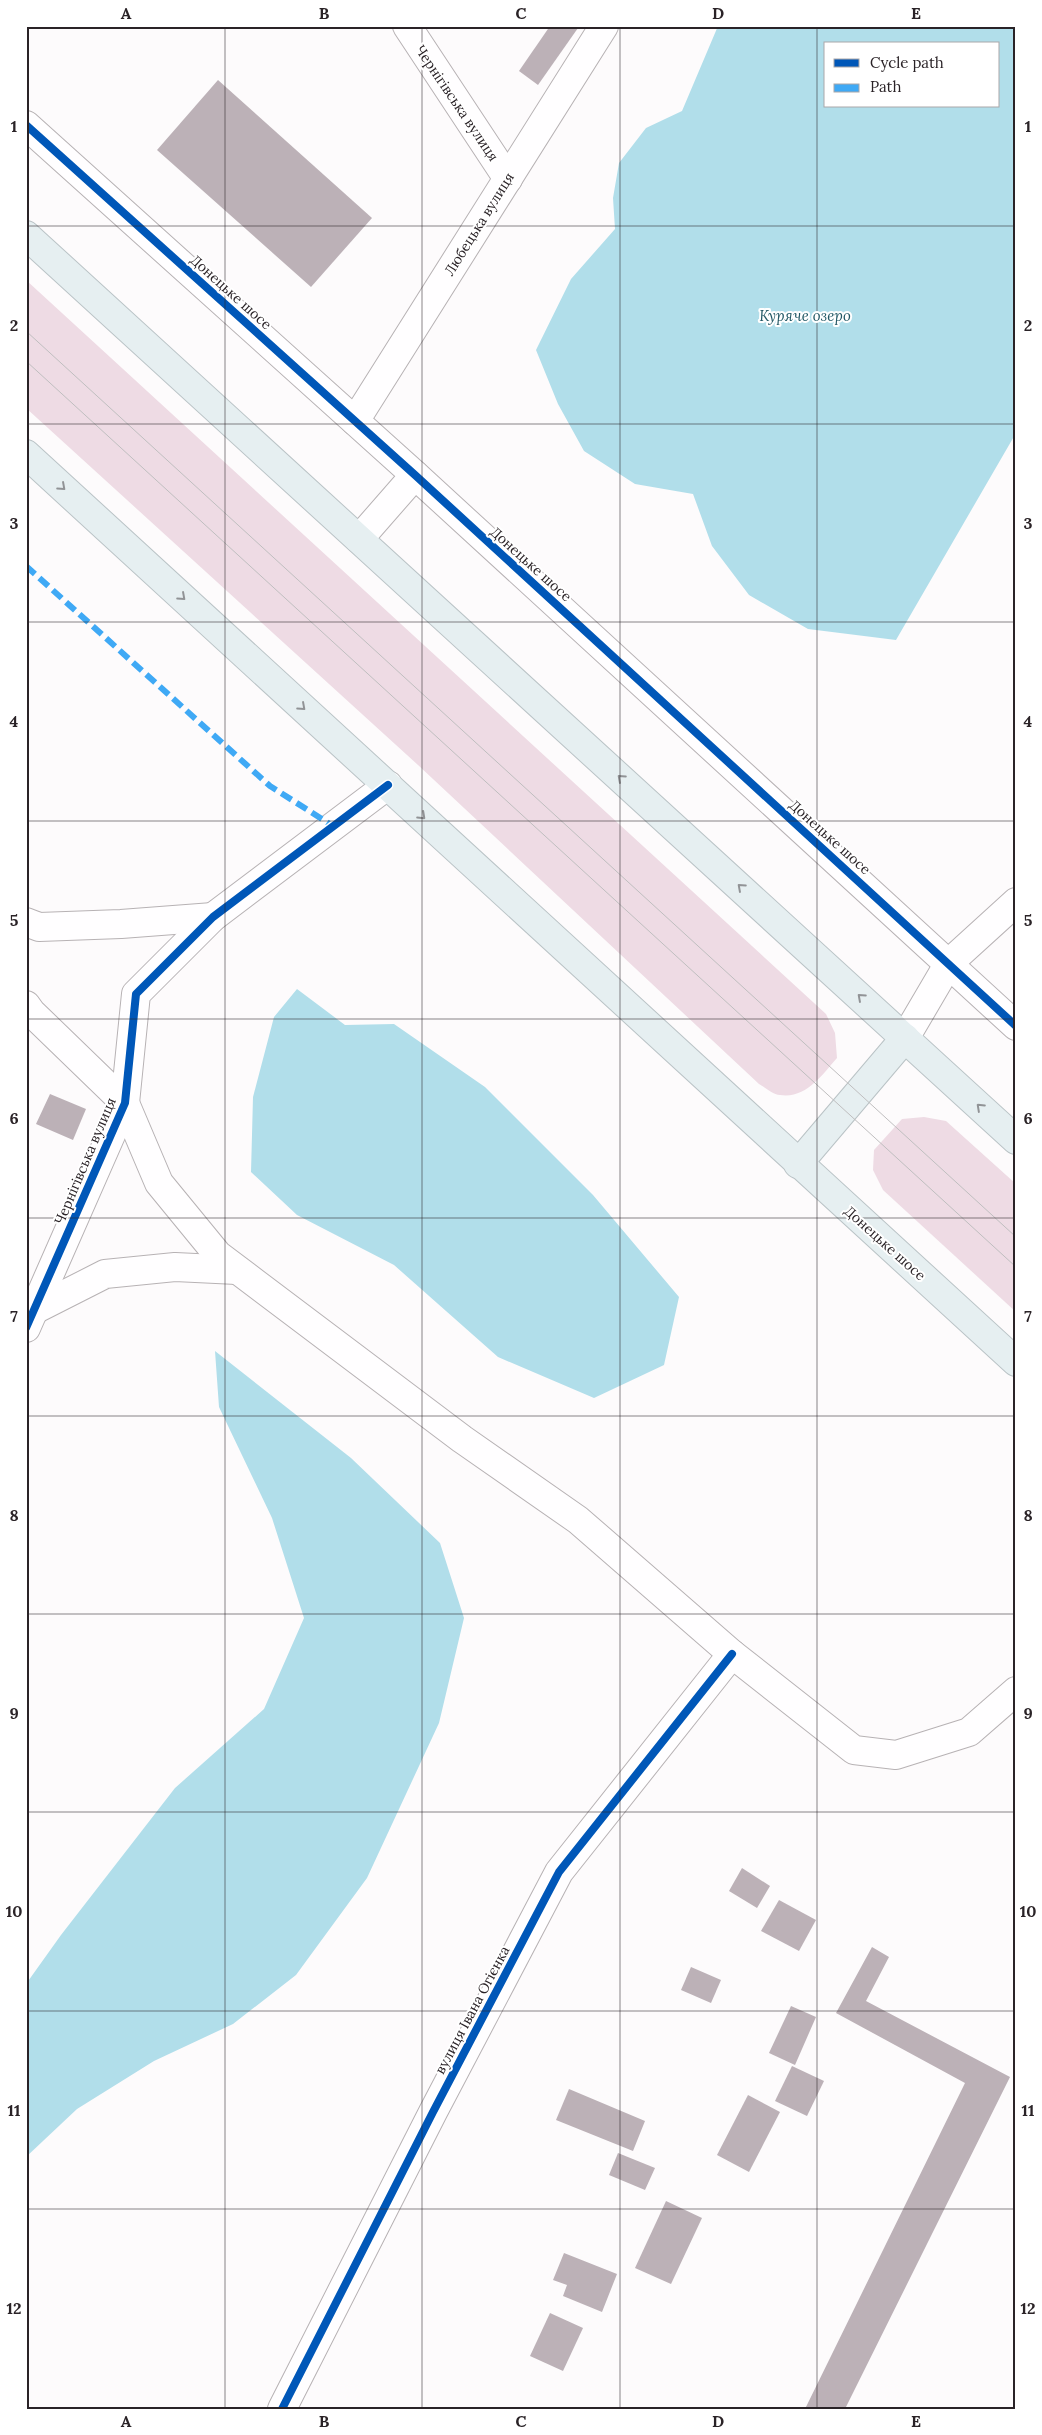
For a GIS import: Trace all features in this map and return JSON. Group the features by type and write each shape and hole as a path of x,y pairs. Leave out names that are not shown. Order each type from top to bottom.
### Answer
{"highway":[{"path":"26,235 1016,1140"},
{"name":"Донецьке шосе","path":"26,454 1016,1362"},
{"path":"798,1164 905,1038"}],"street":[{"name":"Чернігівська вулиця","path":"407,26 508,179"},
{"name":"Любецька вулиця","path":"355,421 604,26"},
{"name":"Донецьке шосе","path":"26,125 415,475 949,962 1016,1026"},
{"path":"359,539 415,475"},
{"name":"Чернігівська вулиця","path":"30,1319 125,1102 136,994 213,917 388,785"},
{"path":"905,1038 949,962 1016,902"},
{"path":"26,922 39,927 121,924 213,917"},
{"path":"26,1005 31,1012 125,1102 159,1183 218,1256 462,1439 578,1520 732,1654 854,1750 896,1755 969,1732 1016,1691"},
{"path":"30,1319 106,1274 175,1268 237,1270"},
{"name":"вулиця Івана Огієнка","path":"282,2409 433,2112 559,1872 732,1654"}],"shaded area":[{"path":"26,280 826,1014 835,1033 837,1058 813,1084 806,1090 798,1093 780,1095 759,1084 418,765 26,408"},
{"path":"924,1117 946,1121 1016,1184 1016,1312 883,1190 873,1170 874,1150 902,1119"}],"water":[{"name":"Куряче озеро","path":"718,26 1016,26 1016,433 896,640 808,629 749,595 712,546 693,494 635,484 584,451 558,404 536,350 571,279 615,229 613,198 619,163 646,128 682,111"},
{"path":"297,989 345,1025 394,1024 485,1087 593,1195 679,1297 664,1365 594,1398 498,1357 394,1265 297,1215 251,1172 253,1097 274,1017"},
{"path":"215,1351 351,1458 440,1543 464,1618 439,1723 367,1878 296,1975 233,2024 154,2061 77,2109 26,2157 26,1984 61,1935 175,1788 264,1709 304,1618 272,1518 219,1407"}],"building":[{"path":"550,26 578,28 538,85 519,71"},
{"path":"218,80 372,218 311,287 157,150"},
{"path":"50,1094 86,1109 73,1140 36,1124"},
{"path":"742,1868 770,1886 757,1908 729,1891"},
{"path":"779,1900 816,1920 799,1951 761,1931"},
{"path":"872,1947 889,1957 866,2001 1010,2077 845,2409 805,2409 965,2083 836,2013"},
{"path":"691,1967 721,1980 711,2003 681,1990"},
{"path":"791,2006 816,2017 795,2065 769,2053"},
{"path":"792,2066 824,2081 807,2116 775,2101"},
{"path":"569,2089 645,2121 633,2151 556,2120"},
{"path":"748,2095 780,2112 749,2172 717,2155"},
{"path":"618,2153 655,2168 645,2190 609,2175"},
{"path":"666,2201 702,2218 671,2284 635,2268"},
{"path":"564,2253 617,2274 602,2312 563,2296 567,2285 553,2280"},
{"path":"550,2313 583,2328 563,2371 530,2356"}],"tram line":[{"path":"26,331 1016,1237"},
{"path":"26,361 1016,1267"}],"marked path":[{"path":"26,566 270,786 333,826"}],"cycle path":[{"path":"26,125 415,475 1016,1026"},
{"path":"26,1328 125,1103 136,994 213,917 388,785"},
{"path":"282,2409 433,2112 559,1872 732,1654"}]}
